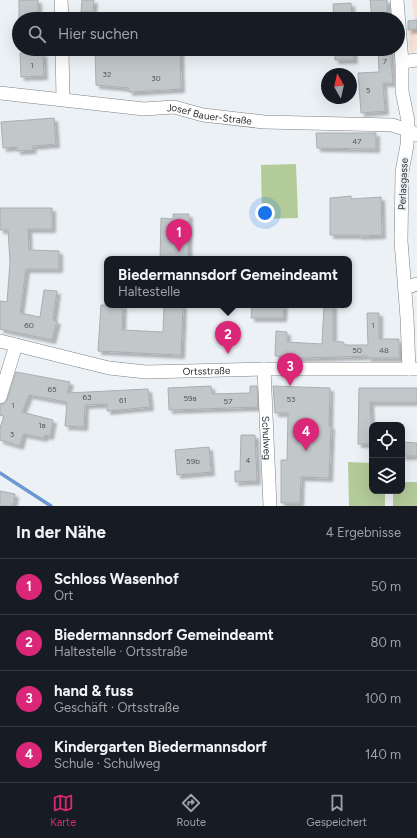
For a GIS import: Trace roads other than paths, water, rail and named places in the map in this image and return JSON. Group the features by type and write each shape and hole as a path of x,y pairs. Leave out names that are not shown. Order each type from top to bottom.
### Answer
{"street":[{"path":"62,0 62,12"},
{"name":"Perlasgasse","path":"397,0 398,12"},
{"path":"62,56 63,99"},
{"name":"Perlasgasse","path":"402,56 402,86 412,132 402,172 401,241 411,286 413,369"},
{"path":"402,62 417,60"},
{"name":"Josef Bauer-Straße","path":"0,93 144,109 174,107 203,115 264,122 392,125 412,132"},
{"name":"Ortsstraße","path":"0,341 109,368 146,372 264,369 413,369"},
{"path":"0,397 16,345"},
{"name":"Schulweg","path":"264,369 270,506"}],"waterway":[{"path":"0,473 51,506"}],"place":[{"name":"Schloss Wasenhof","path":"179,252"},
{"name":"Biedermannsdorf Gemeindeamt","path":"228,354"},
{"name":"hand & fuss","path":"290,386"},
{"name":"Kindergarten Biedermannsdorf","path":"306,451"}]}
